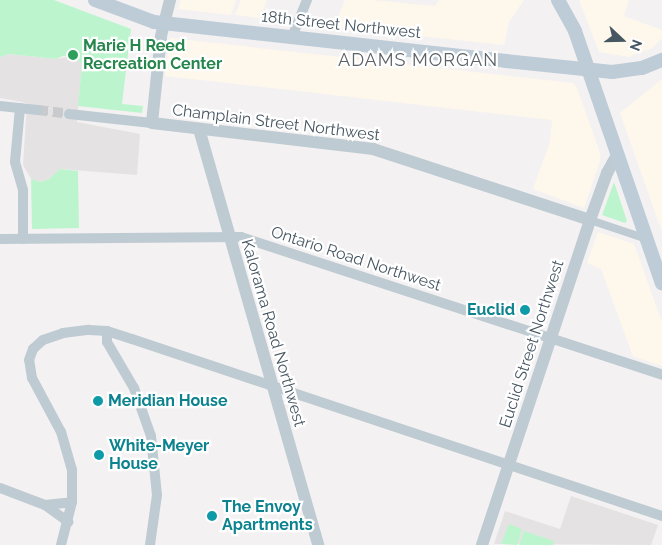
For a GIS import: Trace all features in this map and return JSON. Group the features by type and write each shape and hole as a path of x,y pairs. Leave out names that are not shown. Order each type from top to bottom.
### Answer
{"main road":[{"name":"18th Street Northwest","path":"96,0 146,19 164,23 587,70 624,71 647,66 662,60"},
{"path":"560,1 575,31 662,283"}],"street":[{"path":"152,124 164,23 170,0"},
{"path":"292,37 307,0"},
{"path":"0,106 38,110"},
{"path":"20,108 15,162 23,190 23,239"},
{"name":"Champlain Street Northwest","path":"69,114 373,149 646,239"},
{"name":"Kalorama Road Northwest","path":"198,130 318,545"},
{"name":"Euclid Street Northwest","path":"482,545 590,220 607,173 617,155"},
{"name":"Ontario Road Northwest","path":"0,239 228,236 250,240 662,375"},
{"path":"61,545 72,502 73,484 70,460 61,432 32,378 30,356 40,342 56,335 82,330 107,331 662,516"},
{"path":"107,331 107,342 134,388 151,436 157,495 150,545"},
{"path":"0,488 45,505 68,522"},
{"path":"45,505 72,502"}],"shaded area":[{"path":"181,0 236,0 231,15 178,9"},
{"path":"241,0 267,0 260,18 235,15"},
{"path":"345,0 372,0 435,6 439,0 524,0 509,22 504,45 334,27"},
{"path":"579,0 629,0 624,16 662,30 662,38 652,48 628,57 599,52"},
{"path":"170,38 573,83 577,88 600,153 600,161 584,208 533,189 550,142 552,120 165,76"},
{"path":"9,54 56,59 73,56 79,60 82,64 77,122 140,134 137,175 60,169 49,179 41,182 31,179 23,165 27,103 0,98 0,57"},
{"path":"662,79 662,232 620,113"},
{"path":"598,232 634,244 662,322 662,366 633,356 601,269 587,263"},
{"path":"571,496 658,525 651,545 494,544 505,511 560,529"}],"green space":[{"name":"Marie H Reed Recreation Center","path":"0,0 54,0 131,29 122,104 143,106 142,113 78,106 82,64 73,56 63,56 56,59 9,54 0,57"},
{"path":"60,169 78,171 79,228 32,229 31,179 41,182 49,179"},
{"path":"614,182 627,221 625,223 602,215"},
{"path":"509,524 522,529 517,545 501,544"},
{"path":"524,531 554,541 553,545 519,545"}],"tunnel":[{"path":"38,110 69,114"}],"place":[{"name":"Marie H Reed Recreation Center","path":"73,55"},
{"name":"Euclid","path":"525,310"},
{"name":"Meridian House","path":"98,401"},
{"name":"White-Meyer House","path":"99,455"},
{"name":"The Envoy Apartments","path":"212,516"}],"district":[{"name":"ADAMS MORGAN","path":"418,60"}]}
